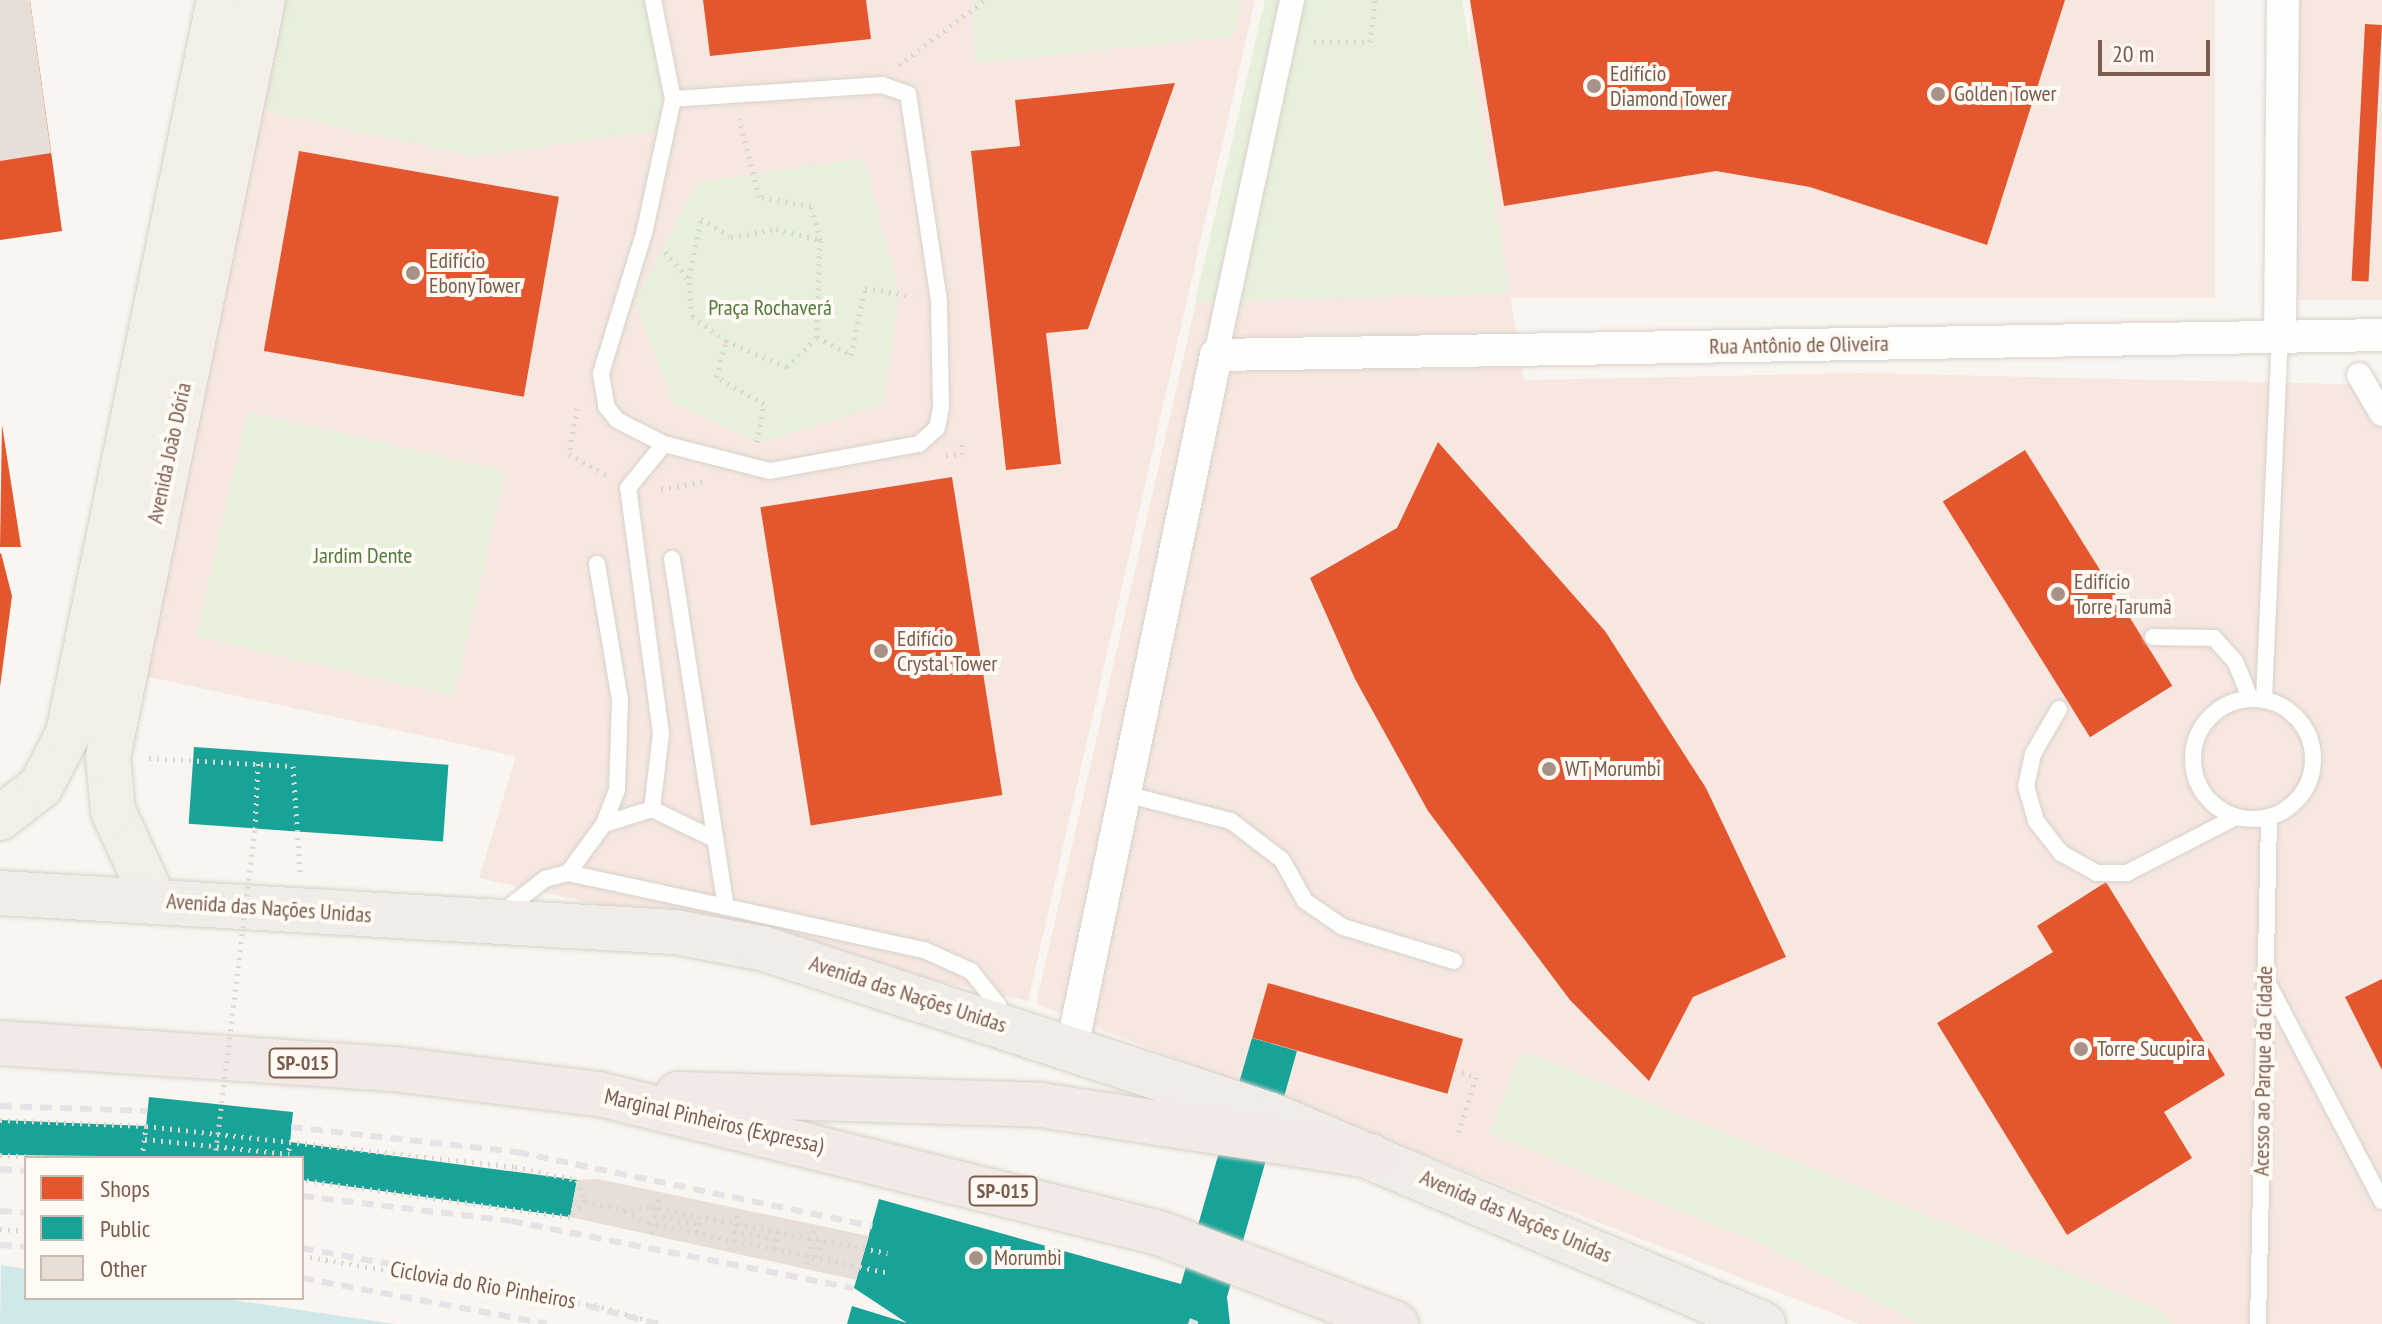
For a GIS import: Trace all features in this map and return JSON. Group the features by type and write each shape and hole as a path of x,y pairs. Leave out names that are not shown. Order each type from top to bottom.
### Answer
{"highway":[{"name":"Avenida das Nações Unidas","path":"0,893 675,932 765,949 1072,1047 1371,1156 1763,1324"},
{"name":"Marginal Pinheiros (Expressa)","path":"3,1043 394,1069 599,1094 1159,1233 1396,1324"},
{"path":"599,1094 1041,1105 1371,1156"}],"main road":[{"name":"Avenida João Dória","path":"0,818 41,786 68,734 219,0"},
{"name":"Avenida João Dória","path":"154,900 113,811 108,757 263,0"}],"street":[{"path":"1072,1047 1292,0"},
{"path":"2280,335 2283,0"},
{"name":"Rua Antônio de Oliveira","path":"1216,355 2382,335"},
{"path":"2359,375 2382,414"}],"lane":[{"path":"653,0 673,99 645,230 601,373 602,394 617,420 664,444 762,469 919,444 937,428 939,301 912,104 897,86 735,98 673,99"},
{"path":"2257,698 2280,335"},
{"path":"652,809 661,734 628,488 664,444"},
{"path":"672,559 712,838 726,907"},
{"path":"493,922 518,896 568,873 604,824 617,790 620,700 597,564"},
{"path":"2059,709 2033,754 2026,786 2036,821 2061,853 2097,873 2127,873 2234,818 2269,819 2297,802 2313,774 2312,741 2294,714 2257,698 2235,661 2214,638 2153,637"},
{"path":"2234,818 2210,803 2195,779 2192,751 2202,725 2223,706 2257,698"},
{"path":"1125,794 1231,821 1282,860 1305,901 1343,927 1454,961"},
{"path":"604,824 652,809 712,838"},
{"name":"Acesso ao Parque da Cidade","path":"2258,1324 2269,819"},
{"path":"568,873 924,950 971,971 998,1005 1001,1024"},
{"path":"2265,979 2382,1201"}],"path":[{"path":"870,86 985,0"},
{"path":"1281,42 1370,42 1375,0"},
{"path":"735,98 759,197 811,206 820,240 817,337 787,367 726,341 692,316 689,278 701,219 731,237 776,229 820,240"},
{"path":"726,122 755,118"},
{"path":"817,337 851,355 865,288 939,301"},
{"path":"580,392 569,454 628,488 762,469 764,404 716,377 726,341"},
{"path":"932,456 962,454 962,423"},
{"path":"108,757 293,766 294,832"},
{"path":"215,1156 255,829 258,762"},
{"path":"1454,1070 1476,1077 1458,1134"},
{"path":"0,1120 146,1126 577,1180 585,1201"},
{"path":"142,1156 146,1126"},
{"path":"145,1139 288,1156 290,1142"},
{"path":"0,1155 24,1156"},
{"path":"304,1180 570,1217 585,1201"},
{"path":"651,1233 659,1197"},
{"path":"585,1201 697,1232 885,1272"},
{"path":"623,1210 701,1216 888,1253"},
{"path":"730,1249 738,1213"},
{"path":"655,1215 699,1224"},
{"path":"697,1232 701,1216"},
{"path":"0,1229 24,1231"},
{"path":"815,1229 817,1257"},
{"path":"734,1231 778,1240"},
{"path":"776,1249 779,1231"},
{"path":"806,1264 821,1239"},
{"name":"Ciclovia do Rio Pinheiros","path":"304,1256 594,1305 662,1324"}],"shaded area":[{"path":"258,0 1255,0 1028,1001 479,878 516,756 126,672"},
{"path":"1265,0 1462,0 1524,380 1860,373 2382,385 2382,1324 1860,1324 1036,1004"},
{"path":"1470,0 2215,0 2215,298 1470,298"},
{"path":"2270,0 2382,0 2382,300 2270,300"}],"green space":[{"path":"285,0 656,0 670,128 475,156 266,111"},
{"path":"972,0 1242,0 1232,36 975,63"},
{"path":"1265,0 1462,0 1509,293 1195,302"},
{"name":"Praça Rochaverá","path":"864,158 899,295 883,404 760,443 672,402 636,302 696,183"},
{"name":"Jardim Dente","path":"248,412 505,471 453,695 196,636"},
{"path":"1522,1051 2159,1310 2174,1324 1922,1324 1755,1241 1489,1133"}],"water":[{"path":"1,1265 24,1269 24,1300 233,1300 394,1324 0,1324"}],"building: Shops":[{"path":"0,0 30,0 62,231 0,240"},
{"path":"703,0 866,0 871,39 710,56"},
{"path":"1470,0 2065,0 1987,245 1810,187 1716,171 1504,206"},
{"path":"2365,24 2382,25 2369,282 2352,281"},
{"path":"1175,83 1088,329 1046,333 1061,464 1006,470 971,151 1020,146 1015,100"},
{"name":"Edifício EbonyTower","path":"299,151 559,197 524,397 264,351"},
{"path":"2,425 21,547 0,547"},
{"name":"WT Morumbi","path":"1438,442 1605,631 1706,788 1786,957 1693,997 1649,1081 1570,1000 1428,811 1355,679 1310,578 1397,528"},
{"name":"Edifício Torre Tarumã","path":"2025,450 2172,686 2090,737 1943,501"},
{"name":"Edifício Crystal Tower","path":"952,477 1002,795 811,825 760,507"},
{"path":"0,554 12,596 0,687"},
{"name":"Torre Sucupira","path":"2106,882 2225,1075 2164,1112 2192,1158 2067,1235 1937,1023 2053,952 2037,926"},
{"path":"2382,979 2382,1070 2345,997"},
{"path":"1268,983 1463,1039 1447,1094 1252,1038"}],"building: Public":[{"path":"194,747 448,765 443,842 189,824"},
{"name":"Morumbi","path":"1252,1038 1297,1051 1227,1297 1230,1324 847,1324 852,1306 907,1323 854,1288 879,1199 1181,1284"},
{"path":"149,1097 293,1112 290,1142 577,1180 570,1217 304,1180 304,1156 0,1155 0,1120 146,1126"}],"building: Other":[{"path":"0,0 30,0 51,153 0,161"},
{"path":"598,1179 869,1236 856,1280 570,1217 577,1180"}],"railway":[{"path":"0,1106 147,1111"},
{"path":"291,1127 517,1152 872,1226"},
{"path":"0,1169 24,1171"},
{"path":"304,1196 511,1221 854,1288"},
{"path":"0,1211 24,1213"},
{"path":"0,1245 24,1247"},
{"path":"304,1248 530,1290 656,1324"},
{"path":"304,1278 547,1324"},
{"path":"1189,1321 1197,1324"}],"place":[{"name":"Edifício Diamond Tower","path":"1594,86"},
{"name":"Golden Tower","path":"1938,94"},
{"name":"Edifício EbonyTower","path":"413,273"},
{"name":"Edifício Torre Tarumã","path":"2058,594"},
{"name":"Edifício Crystal Tower","path":"881,651"},
{"name":"WT Morumbi","path":"1549,769"},
{"name":"Torre Sucupira","path":"2081,1049"},
{"name":"Morumbi","path":"976,1258"}]}
